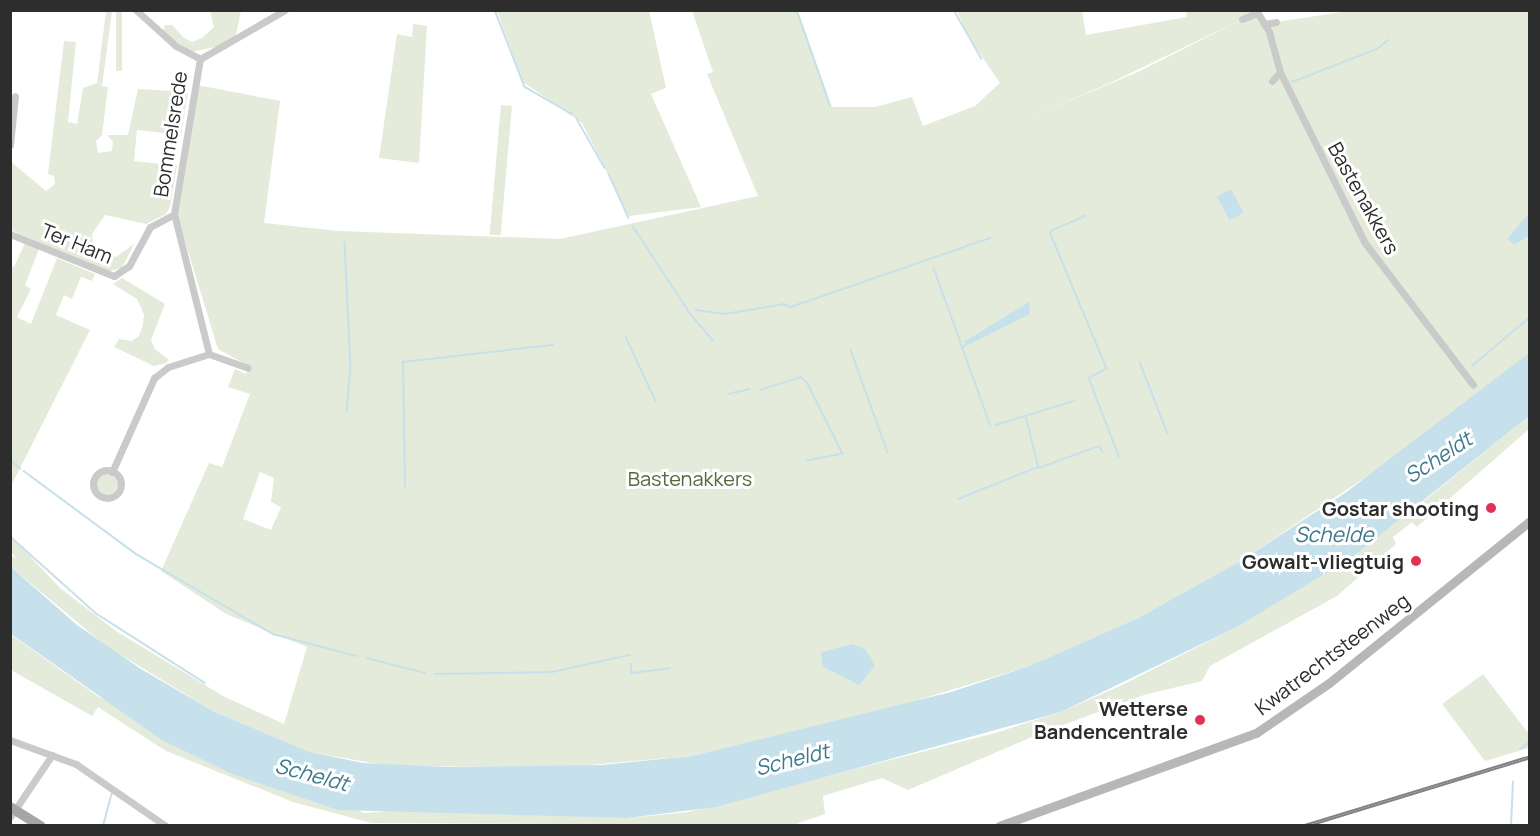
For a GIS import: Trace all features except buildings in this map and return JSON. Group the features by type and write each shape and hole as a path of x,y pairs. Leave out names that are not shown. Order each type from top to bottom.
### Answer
{"main road":[{"path":"13,812 40,825"}],"street":[{"name":"Bommelsrede","path":"136,10 176,46 200,59"},
{"name":"Bommelsrede","path":"200,59 285,10"},
{"path":"1242,20 1256,12"},
{"name":"Bastenakkers","path":"1256,12 1264,24 1280,72 1365,243 1473,385"},
{"path":"1264,24 1276,22"},
{"name":"Bommelsrede","path":"174,214 200,59"},
{"path":"1272,81 1280,72"},
{"path":"10,145 15,96"},
{"path":"174,214 207,356"},
{"name":"Ter Ham","path":"10,234 114,276 126,270 150,227 174,214"},
{"path":"112,472 154,378 168,367 207,356 248,368"},
{"path":"102,472 112,472 120,480 121,488 116,495 104,498 94,489 95,478 102,472"},
{"name":"Kwatrechtsteenweg","path":"999,825 1256,734 1320,690 1530,521"},
{"path":"10,740 76,764 166,825"},
{"path":"13,812 52,754"}],"green space":[{"name":"Bastenakkers","path":"1355,10 1529,11 1529,353 1412,446 1242,560 1138,618 1029,666 889,709 692,756 566,767 389,766 310,752 215,712 106,646 11,567 10,556 16,558 11,552 11,536 60,588 116,631 223,696 284,724 307,647 226,614 161,571 209,463 222,467 250,394 228,387 235,369 246,374 250,367 218,349 177,215 197,85 280,101 264,223 339,231 560,239 758,196 707,74 713,72 692,11 798,11 832,107 875,107 912,97 923,126 975,106 1000,83 968,36 957,11 1082,11 1086,35 1187,17 1186,11 1252,11 1264,24","holes":["1241,20 1138,72 1025,119 1112,82","260,472 274,478 271,502 281,507 271,530 243,519"]},
{"path":"106,11 112,11 102,86 108,87 102,135 96,141 98,153 112,151 113,142 107,135 128,135 138,89 188,92 181,135 137,130 134,161 177,166 170,207 166,214 146,224 105,215 92,234 93,248 116,257 134,244 122,268 110,271 96,268 11,230 10,161 46,191 55,184 54,176 48,174 64,41 76,42 68,122 77,124 83,88 97,83"},
{"path":"116,11 122,11 122,71 116,71"},
{"path":"210,11 241,11 236,35 221,46 191,52 163,32 165,25 172,25 184,38 192,42 202,38 214,27"},
{"path":"497,11 649,11 666,88 651,94 701,207 629,216 582,123 523,82"},
{"path":"413,24 427,26 419,163 379,158 397,34 412,37"},
{"path":"501,105 512,106 501,235 490,235"},
{"path":"25,243 39,249 25,285 31,289 17,317 31,324 57,258 95,274 92,281 81,277 72,299 64,295 56,315 90,330 11,486 11,265 14,267"},
{"path":"122,278 165,304 151,340 155,349 169,360 166,363 154,366 114,347 119,339 132,341 139,336 143,325 144,315 137,299 113,284"},
{"path":"1529,416 1529,429 1417,527 1412,522 1393,537 1396,544 1337,596 1210,666 1202,681 1144,695 1039,734 908,790 882,778 823,796 825,814 793,825 371,823 293,802 166,751 98,707 92,716 11,670 10,634 99,697 364,813 406,810 627,818 688,812 995,733 1061,712 1122,685 1237,627 1277,602 1409,513"},
{"path":"107,473 115,476 118,484 115,492 107,495 99,492 96,484 99,476"},
{"path":"1483,674 1529,734 1529,748 1485,761 1442,704"}],"water":[{"path":"1231,189 1244,213 1230,220 1217,197"},
{"path":"1529,213 1529,236 1514,245 1507,239"},
{"path":"1029,302 1030,314 968,345 964,342"},
{"name":"Schelde","path":"1529,353 1529,416 1351,558 1237,627 1061,712 716,807 627,818 338,810 232,774 162,740 11,634 11,567 77,625 141,669 215,712 310,752 363,763 448,767 602,765 692,756 951,692 1029,666 1138,618 1242,560 1345,493"},
{"path":"853,644 866,650 875,666 859,685 823,667 821,652"}],"waterway":[{"path":"495,10 525,87 572,114"},
{"path":"797,10 830,105"},
{"path":"954,10 982,59"},
{"path":"1292,82 1377,49 1388,40"},
{"path":"577,119 605,168"},
{"path":"609,174 629,218"},
{"path":"1086,216 1050,232 1107,369 1089,378 1119,456"},
{"path":"633,226 692,316 714,341"},
{"path":"696,310 725,314 784,304 791,307 990,238"},
{"path":"345,242 351,367 347,412"},
{"path":"934,268 991,426"},
{"path":"1472,366 1530,317"},
{"path":"626,337 656,401"},
{"path":"962,348 967,344"},
{"path":"405,487 403,362 553,345"},
{"path":"851,350 888,453"},
{"path":"1140,362 1168,434"},
{"path":"760,390 801,377 807,382 843,454 807,461"},
{"path":"728,394 749,389"},
{"path":"996,425 1074,401"},
{"path":"1026,416 1039,468 1099,446 1103,452"},
{"path":"12,461 20,468"},
{"path":"958,499 1038,467"},
{"path":"24,471 136,554 273,634 356,656"},
{"path":"10,536 97,614 205,683"},
{"path":"435,674 552,672 630,655"},
{"path":"367,658 425,673"},
{"path":"631,664 632,673 670,668"},
{"path":"1520,749 1530,742"},
{"path":"1511,826 1513,782"},
{"path":"103,826 112,793"}],"railway":[{"path":"1305,826 1530,757"}],"place":[{"name":"Gostar shooting","path":"1491,508"},
{"name":"Gowalt-vliegtuig","path":"1416,561"},
{"name":"Wetterse Bandencentrale","path":"1200,720"}],"water label":[{"name":"Scheldt","path":"1438,457"},
{"name":"Scheldt","path":"792,759"},
{"name":"Scheldt","path":"312,774"}]}
